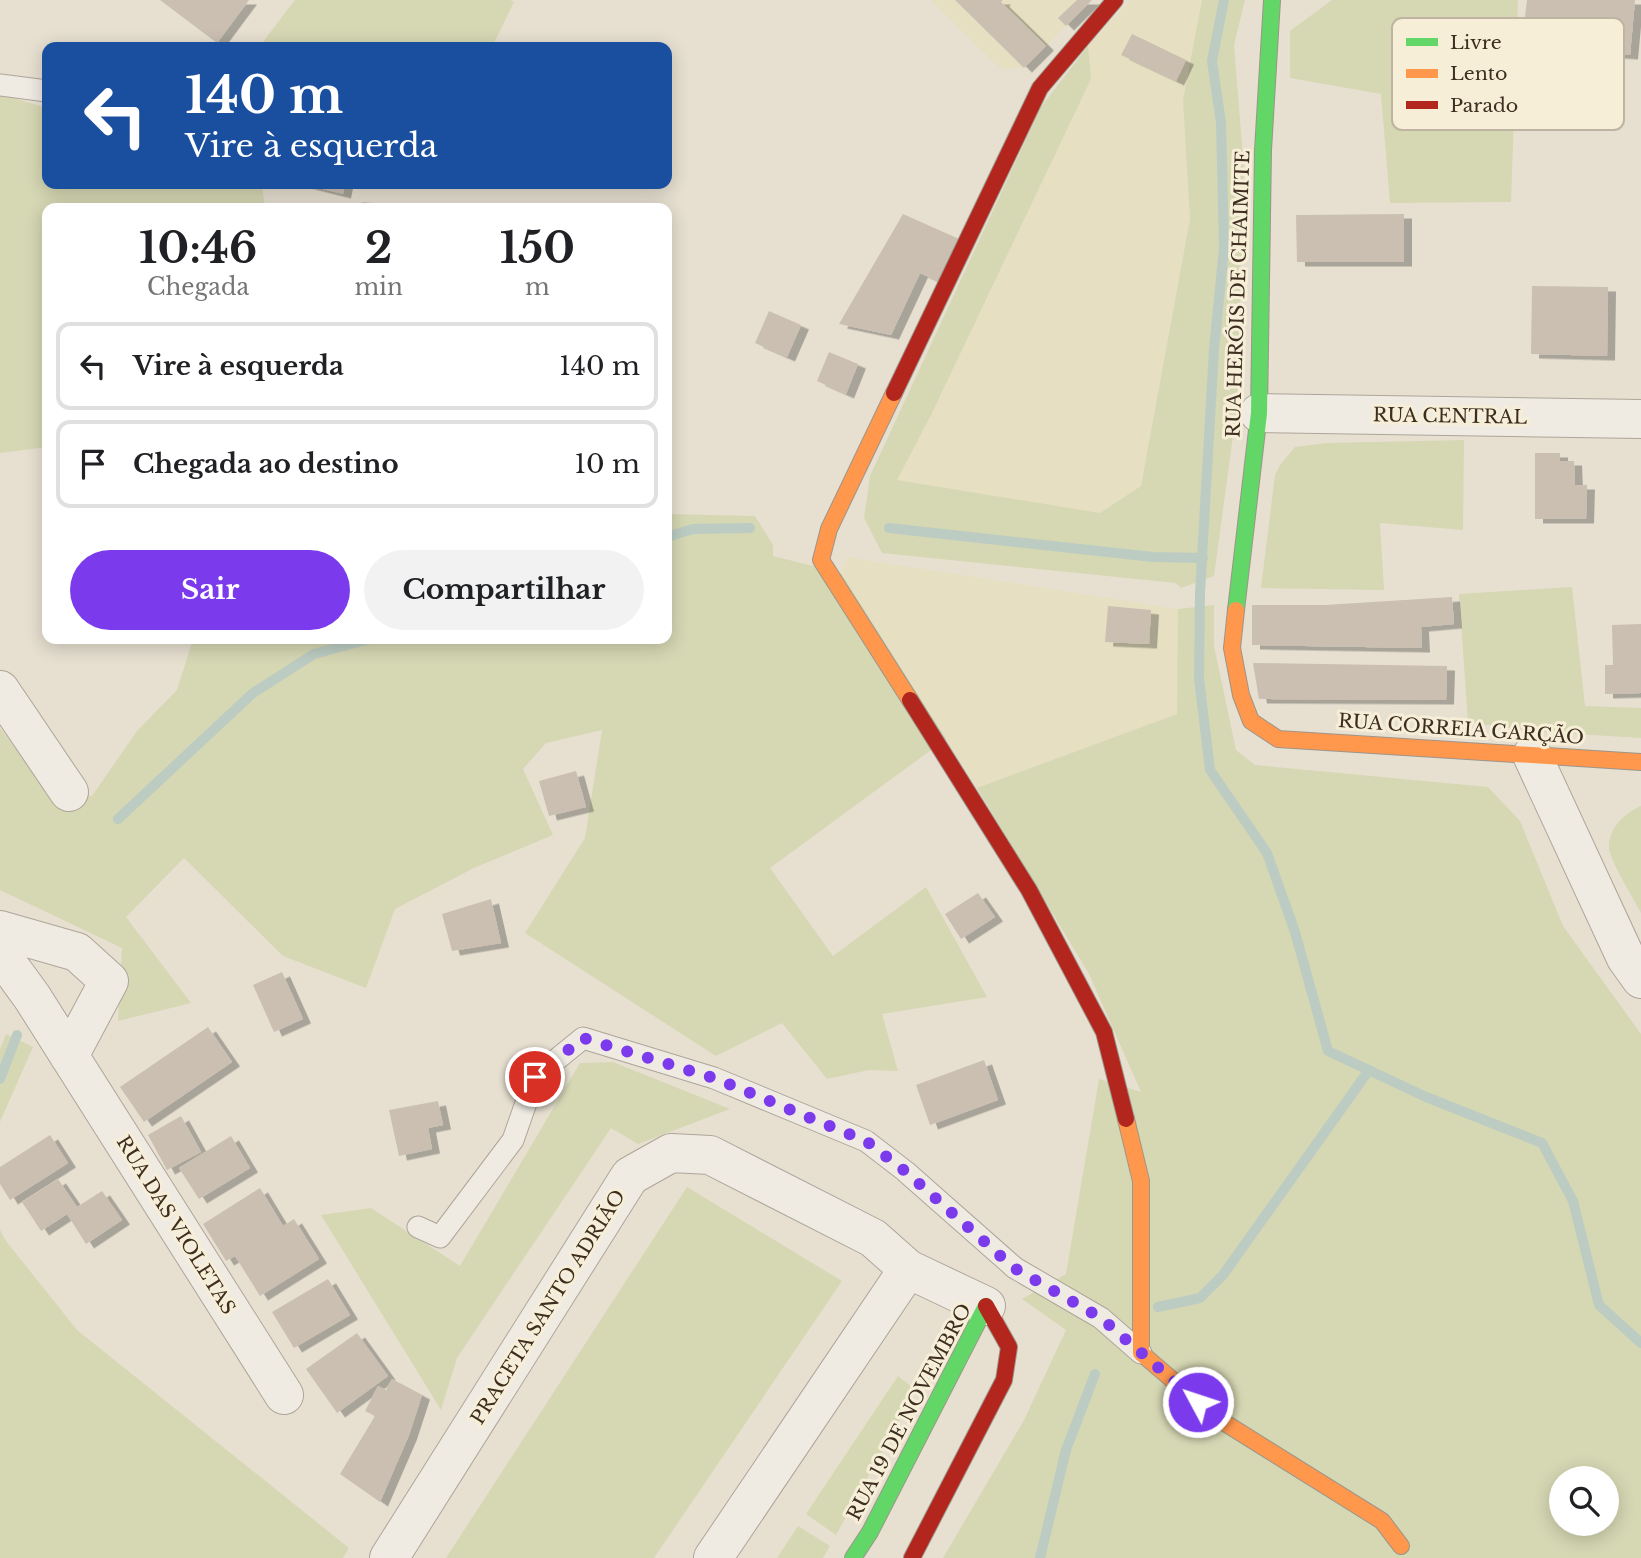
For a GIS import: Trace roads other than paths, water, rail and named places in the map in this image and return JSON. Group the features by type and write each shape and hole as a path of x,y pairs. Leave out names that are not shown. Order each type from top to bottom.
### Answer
{"street":[{"path":"1115,0 1040,88 829,529 821,560 1029,890 1104,1032 1141,1181 1141,1353 1217,1418 1382,1521 1401,1546"},
{"name":"RUA HERÓIS DE CHAIMITE","path":"1272,0 1263,150 1259,413 1232,648 1241,695 1251,721 1278,738"},
{"name":"RUA CENTRAL","path":"1259,413 1641,419"},
{"path":"0,690 69,792"},
{"name":"RUA CORREIA GARÇÃO","path":"1278,738 1641,761"},
{"path":"1532,755 1626,958 1641,979"},
{"path":"0,930 77,952 109,981 69,1056"},
{"name":"RUA DAS VIOLETAS","path":"0,953 32,997 284,1395"},
{"name":"PRACETA SANTO ADRIÃO","path":"389,1558 630,1176 671,1153 710,1155 873,1238 908,1269 986,1306"},
{"path":"713,1558 908,1269"},
{"name":"RUA 19 DE NOVEMBRO","path":"853,1558 870,1532 986,1306"},
{"name":"RUA 19 DE NOVEMBRO","path":"912,1558 1004,1380 1009,1347 986,1306"}],"lane":[{"path":"0,85 42,89"},
{"path":"418,1227 440,1237 513,1140 535,1077 583,1038 714,1078 866,1141 905,1171 1014,1268 1101,1318 1141,1353"}],"waterway":[{"path":"1224,0 1212,61 1221,123 1224,248 1214,349 1200,593 1199,679 1210,770 1267,853 1295,932 1328,1051 1426,1097 1542,1143 1573,1201 1599,1305 1641,1343"},
{"path":"672,535 693,529 750,528"},
{"path":"889,528 1153,557 1203,558"},
{"path":"118,819 253,693 314,654 351,644"},
{"path":"0,1079 17,1035"},
{"path":"1158,1307 1200,1298 1223,1275 1369,1070"},
{"path":"1040,1558 1066,1450 1095,1374"}]}
